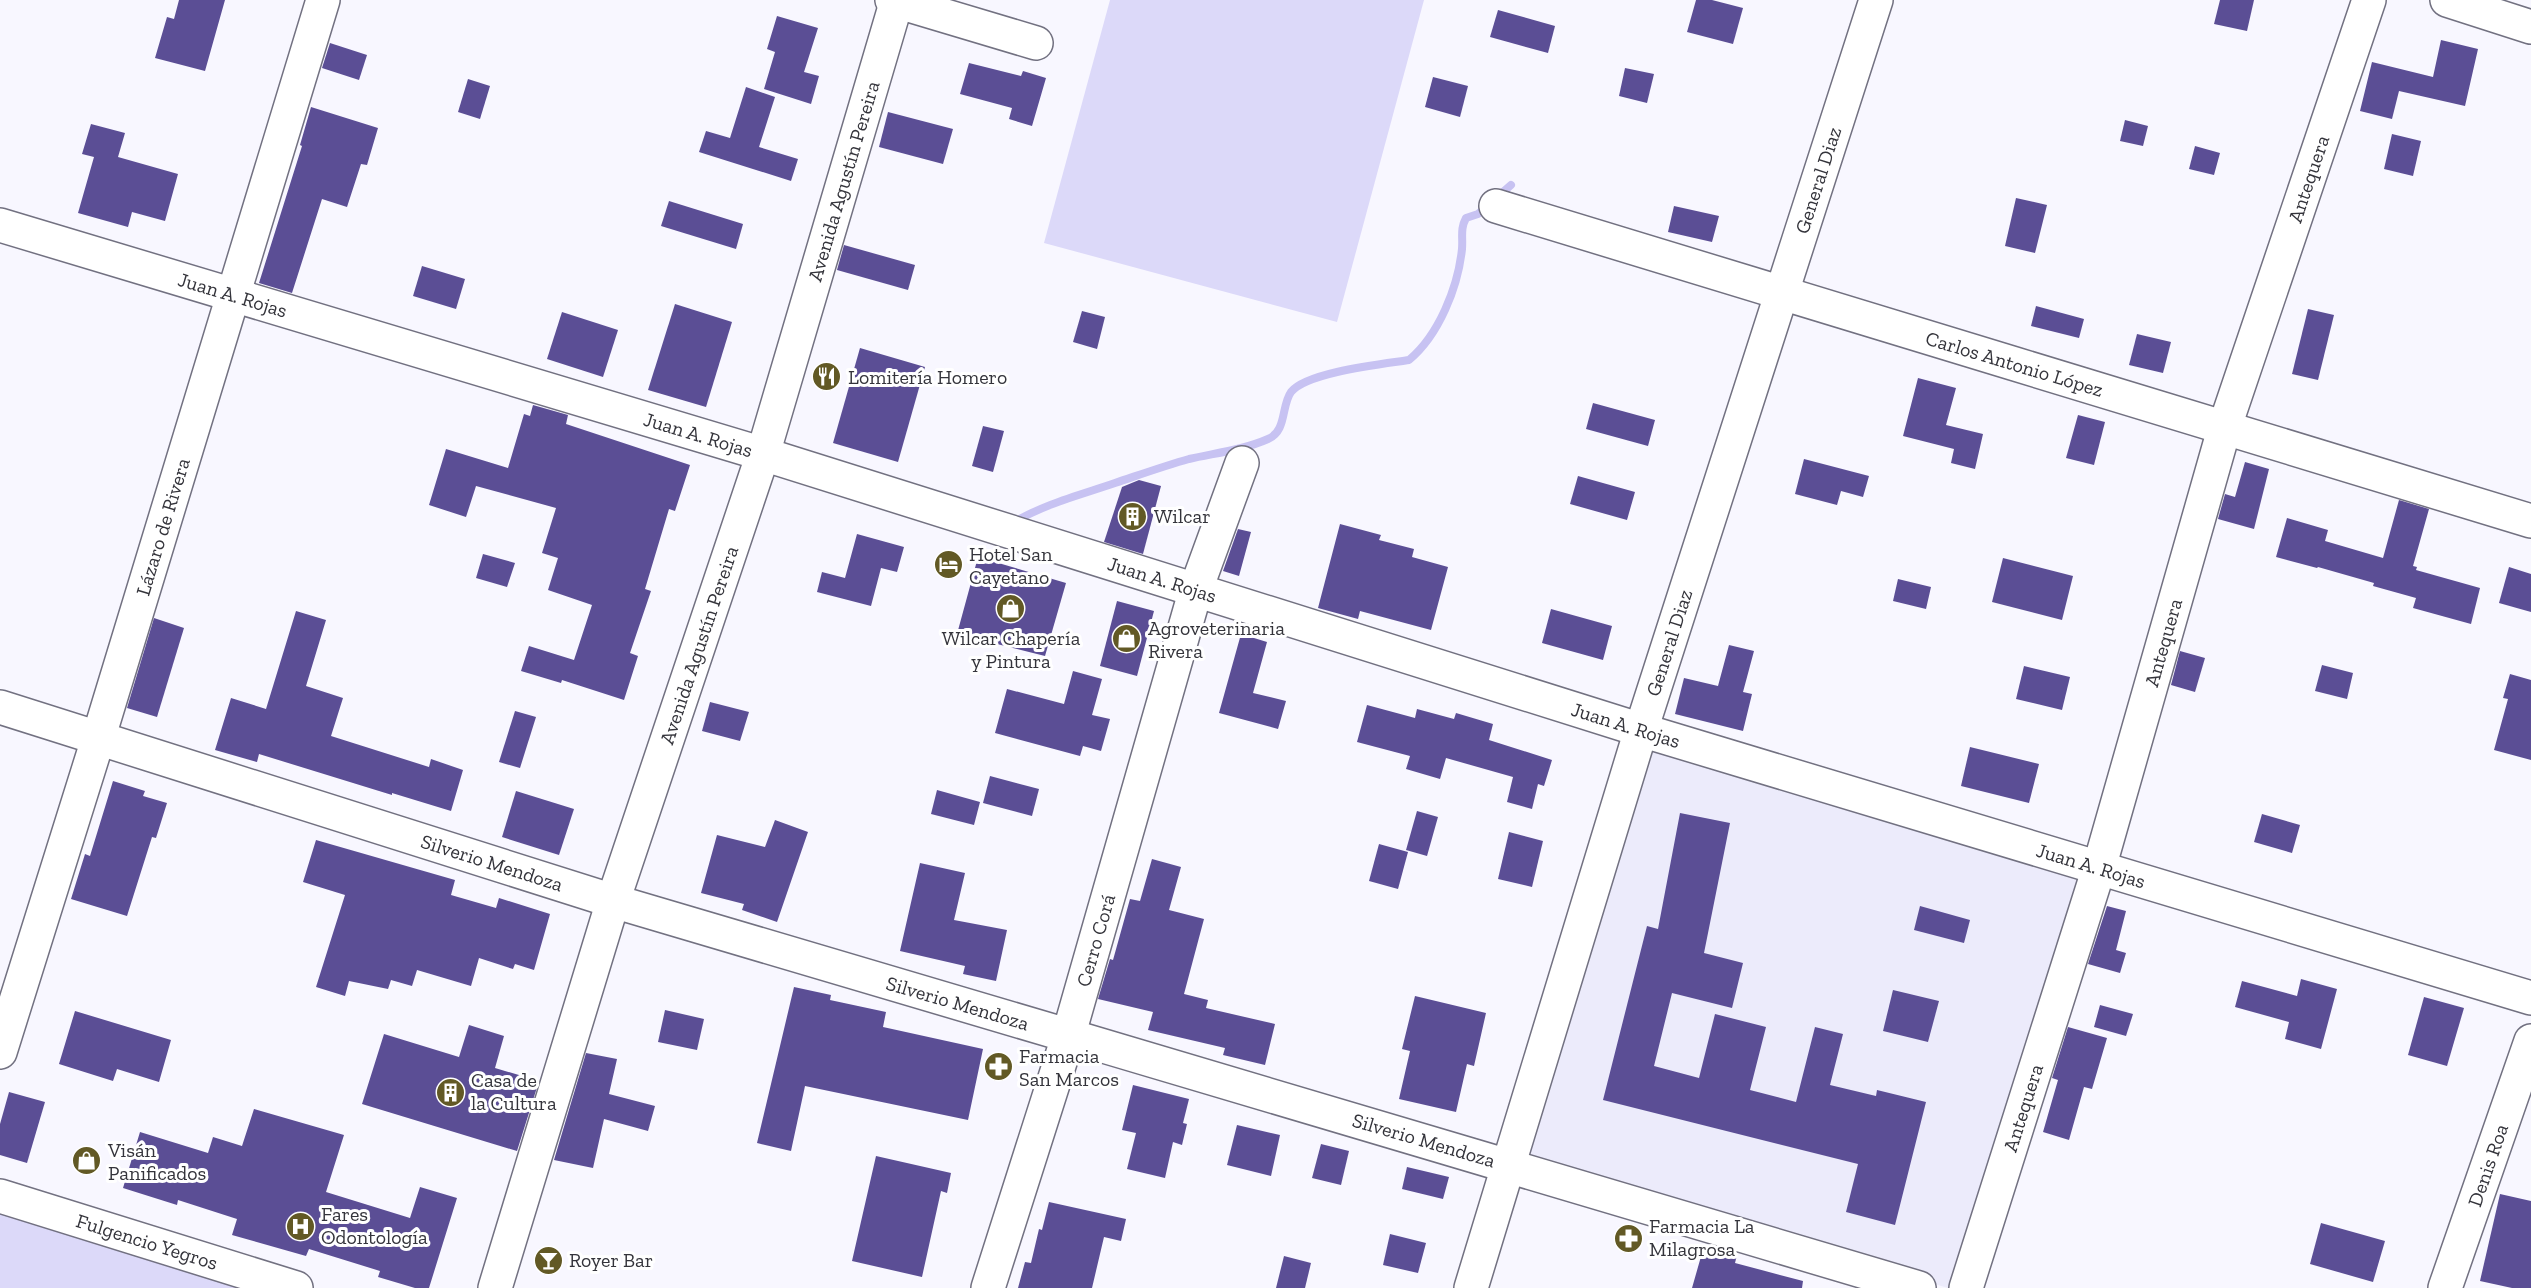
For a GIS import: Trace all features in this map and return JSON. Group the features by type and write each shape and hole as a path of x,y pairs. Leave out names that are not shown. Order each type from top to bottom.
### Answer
{"main road":[{"name":"Lázaro de Rivera","path":"0,1052 99,736 323,0"},
{"path":"895,0 1036,43"},
{"name":"Avenida Agustín Pereira","path":"495,1288 614,901 763,454 895,0"},
{"name":"General Diaz","path":"1471,1288 1641,730 1876,0"},
{"name":"Antequera","path":"1966,1288 2098,868 2225,426 2369,0"},
{"path":"2447,0 2531,27"},
{"name":"Carlos Antonio López","path":"1496,206 2531,521"},
{"name":"Juan A. Rojas","path":"0,225 763,454 1641,730 2531,998"},
{"name":"Cerro Corá","path":"988,1288 1068,1037 1196,589 1242,463"},
{"name":"Silverio Mendoza","path":"0,707 99,736 614,901 1068,1037 1508,1163 1919,1288"},
{"name":"Denis Roa","path":"2445,1288 2531,1041"},
{"name":"Fulgencio Yegros","path":"0,1196 296,1288"}],"shaded area":[{"path":"1110,0 1424,0 1337,322 1044,243"},
{"path":"1656,741 2087,874 1957,1288 1948,1288 1517,1160"},
{"path":"0,1201 282,1288 0,1288"}],"building":[{"path":"179,0 225,0 205,71 155,58 167,17 174,19"},
{"path":"1696,0 1712,0 1743,8 1733,44 1687,32"},
{"path":"2220,0 2254,0 2247,31 2214,24"},
{"path":"1498,10 1555,26 1548,53 1490,37"},
{"path":"777,16 818,28 804,72 819,76 811,104 764,89 775,52 767,49"},
{"path":"2441,40 2478,49 2465,106 2399,91 2392,119 2360,111 2372,62 2433,77"},
{"path":"330,43 367,55 359,80 322,68"},
{"path":"969,63 1021,76 1023,71 1046,78 1032,126 1009,119 1012,108 960,94"},
{"path":"1625,68 1654,74 1647,103 1619,96"},
{"path":"1433,77 1468,86 1460,117 1425,107"},
{"path":"468,79 490,86 480,119 458,112"},
{"path":"746,87 775,97 759,147 798,159 791,181 699,152 706,131 730,138"},
{"path":"311,107 378,128 367,165 361,164 347,207 322,199 292,293 259,283 302,146 300,145"},
{"path":"888,112 953,129 943,164 879,147"},
{"path":"2125,120 2148,126 2143,146 2120,141"},
{"path":"91,124 125,133 118,157 178,174 165,221 132,212 128,227 78,213 94,157 82,154"},
{"path":"2392,134 2421,141 2413,176 2384,169"},
{"path":"2195,146 2220,153 2214,175 2189,169"},
{"path":"2016,198 2047,205 2035,253 2005,246"},
{"path":"669,201 743,224 736,249 661,226"},
{"path":"1674,206 1719,216 1712,242 1668,232"},
{"path":"844,245 915,265 908,290 837,270"},
{"path":"422,266 465,279 456,309 413,296"},
{"path":"675,304 732,322 706,407 648,390"},
{"path":"2036,306 2084,319 2079,338 2031,326"},
{"path":"2308,309 2334,315 2318,380 2292,374"},
{"path":"1082,311 1105,317 1097,349 1073,342"},
{"path":"562,312 618,330 603,377 547,359"},
{"path":"2137,334 2171,342 2163,373 2129,365"},
{"path":"860,348 925,367 898,462 833,443"},
{"path":"1918,378 1956,388 1946,425 1983,434 1975,469 1951,463 1954,449 1903,436"},
{"path":"1593,403 1655,420 1648,446 1586,429"},
{"path":"533,405 568,415 566,424 690,465 675,511 669,509 645,589 651,591 630,653 638,656 624,700 562,680 561,683 521,671 529,646 574,660 592,605 548,590 558,558 542,553 556,508 476,486 466,517 429,505 446,449 508,468 524,414 530,416"},
{"path":"2078,415 2105,422 2094,465 2066,458"},
{"path":"983,426 1004,431 993,472 972,466"},
{"path":"1804,459 1869,476 1863,497 1841,491 1837,505 1795,494"},
{"path":"2245,462 2269,469 2254,529 2218,519 2225,494 2235,497"},
{"path":"1578,476 1635,492 1627,520 1570,504"},
{"name":"Wilcar","path":"1139,480 1161,486 1143,554 1104,542 1122,487"},
{"path":"2399,500 2429,509 2413,566 2417,567 2416,570 2480,588 2471,624 2413,608 2416,598 2373,586 2374,583 2276,557 2287,518 2328,530 2325,541 2383,558"},
{"path":"1340,524 1381,535 1379,540 1414,549 1412,557 1448,567 1431,630 1360,611 1358,619 1318,608"},
{"path":"1238,529 1251,532 1239,576 1223,571"},
{"path":"857,534 904,547 897,572 881,568 871,606 817,592 822,572 845,578"},
{"path":"483,554 515,563 507,587 476,578"},
{"name":"Wilcar Chapería y Pintura","path":"978,557 1066,583 1045,656 957,634"},
{"path":"2003,558 2073,576 2062,620 1992,602"},
{"path":"2509,567 2531,574 2531,612 2499,603"},
{"path":"1898,579 1931,587 1926,609 1893,601"},
{"name":"Agroveterinaria Rivera","path":"1117,601 1154,611 1137,676 1100,666"},
{"path":"1551,609 1612,626 1603,660 1542,643"},
{"path":"296,611 326,620 306,686 343,698 331,736 429,767 431,759 463,770 451,811 259,754 257,762 215,750 231,698 266,709"},
{"path":"154,618 184,628 157,717 127,708"},
{"path":"1241,634 1267,642 1253,693 1286,701 1278,729 1219,713"},
{"path":"1729,645 1754,651 1743,692 1752,694 1743,731 1675,714 1684,678 1718,686"},
{"path":"2180,651 2205,658 2195,692 2171,685"},
{"path":"2322,665 2353,673 2347,699 2315,691"},
{"path":"2024,666 2070,677 2062,710 2016,699"},
{"path":"1073,671 1102,679 1092,715 1110,719 1101,751 1083,746 1080,756 995,733 1007,689 1064,704"},
{"path":"2510,674 2531,680 2531,760 2494,750 2508,699 2503,698"},
{"path":"710,702 749,712 740,741 702,731"},
{"path":"1367,705 1415,718 1417,709 1454,719 1456,713 1493,724 1489,740 1552,760 1544,786 1538,784 1532,809 1507,802 1513,777 1446,758 1440,779 1406,769 1410,756 1357,742"},
{"path":"515,711 536,717 520,768 499,762"},
{"path":"1970,747 2039,764 2029,803 1961,786"},
{"path":"990,776 1039,789 1032,816 983,803"},
{"path":"113,781 145,791 143,796 167,803 156,838 152,837 127,916 71,899 85,854 90,856"},
{"path":"937,790 980,802 974,825 931,814"},
{"path":"516,791 574,809 559,855 502,837"},
{"path":"1417,811 1438,817 1427,856 1406,850"},
{"path":"1680,813 1730,823 1704,953 1743,963 1732,1008 1672,993 1654,1066 1699,1078 1715,1014 1766,1027 1750,1090 1796,1102 1815,1027 1843,1034 1830,1085 1876,1096 1877,1090 1926,1102 1895,1225 1846,1212 1858,1164 1603,1100 1647,926 1658,929"},
{"path":"2262,814 2300,825 2292,853 2254,842"},
{"path":"775,820 808,832 777,922 742,910 744,904 701,893 717,835 765,847"},
{"path":"1509,832 1543,841 1532,887 1498,879"},
{"path":"316,840 455,880 451,895 496,908 499,898 550,914 534,970 515,964 513,969 479,958 471,986 417,970 412,986 391,980 388,989 349,981 345,996 316,987 345,895 303,882"},
{"path":"1379,844 1408,852 1398,889 1369,881"},
{"path":"1152,859 1181,867 1169,910 1204,919 1184,994 1208,1000 1206,1008 1275,1024 1265,1065 1223,1055 1225,1048 1148,1030 1153,1012 1098,999 1110,959 1113,960 1130,899 1140,901"},
{"path":"920,863 965,873 954,920 1007,930 996,981 963,974 965,966 900,951"},
{"path":"1920,906 1970,920 1964,943 1914,930"},
{"path":"2107,906 2126,911 2116,950 2126,953 2120,973 2088,964"},
{"path":"2301,979 2337,989 2321,1049 2285,1039 2289,1022 2235,1007 2242,981 2297,996"},
{"path":"794,987 831,995 830,1000 886,1012 883,1027 983,1049 968,1120 805,1086 791,1151 757,1143"},
{"path":"1893,990 1939,1001 1928,1042 1883,1031"},
{"path":"1415,996 1486,1013 1474,1066 1467,1064 1456,1112 1399,1099 1410,1051 1402,1049"},
{"path":"2424,997 2464,1008 2447,1066 2408,1055"},
{"path":"2100,1005 2133,1014 2126,1036 2094,1027"},
{"path":"665,1010 704,1019 697,1050 658,1042"},
{"path":"75,1011 171,1040 159,1082 117,1069 113,1081 59,1064"},
{"name":"Casa de la Cultura","path":"469,1025 504,1036 495,1068 539,1081 517,1151 362,1104 384,1034 459,1057"},
{"path":"2068,1027 2107,1038 2092,1089 2084,1087 2069,1140 2043,1132 2058,1080 2052,1078"},
{"path":"586,1053 617,1059 609,1094 655,1106 648,1131 604,1119 593,1168 554,1160"},
{"path":"1133,1085 1189,1099 1183,1123 1187,1124 1182,1145 1173,1142 1165,1178 1127,1169 1136,1133 1122,1130"},
{"path":"9,1092 45,1102 27,1163 0,1155 0,1124"},
{"path":"254,1109 344,1135 326,1192 410,1218 420,1187 457,1198 429,1288 415,1288 378,1277 380,1271 309,1249 306,1256 232,1235 237,1219 178,1200 177,1205 123,1188 140,1132 208,1153 213,1137 242,1146"},
{"path":"1237,1125 1280,1135 1271,1176 1227,1165"},
{"path":"1321,1144 1349,1151 1341,1185 1312,1178"},
{"path":"876,1156 951,1173 947,1193 941,1191 922,1277 852,1261"},
{"path":"1407,1167 1449,1177 1443,1199 1402,1189"},
{"path":"2500,1194 2531,1201 2531,1288 2512,1288 2480,1281"},
{"path":"1049,1202 1126,1219 1121,1241 1104,1237 1092,1288 1018,1288 1025,1262 1031,1263 1039,1229 1042,1230"},
{"path":"2321,1223 2385,1241 2373,1282 2310,1264"},
{"path":"1390,1234 1426,1243 1418,1273 1383,1265"},
{"path":"1704,1246 1737,1255 1735,1263 1803,1281 1802,1288 1692,1288"},
{"path":"1284,1256 1311,1263 1305,1288 1276,1288"}],"waterway":[{"path":"1013,523 1050,505 1076,496 1189,459 1239,449 1268,439 1274,435 1281,424 1291,392 1300,385 1346,370 1409,360 1420,350 1438,324 1445,309 1460,264 1462,229 1466,218 1478,214 1511,185"}],"place":[{"name":"Lomitería Homero","path":"827,377"},
{"name":"Wilcar","path":"1133,516"},
{"name":"Hotel San Cayetano","path":"948,565"},
{"name":"Wilcar Chapería y Pintura","path":"1011,608"},
{"name":"Agroveterinaria Rivera","path":"1127,639"},
{"name":"Farmacia San Marcos","path":"998,1067"},
{"name":"Casa de la Cultura","path":"450,1092"},
{"name":"Visán Panificados","path":"87,1161"},
{"name":"Fares Odontología","path":"300,1226"},
{"name":"Farmacia La Milagrosa","path":"1628,1238"},
{"name":"Royer Bar","path":"548,1260"}]}
